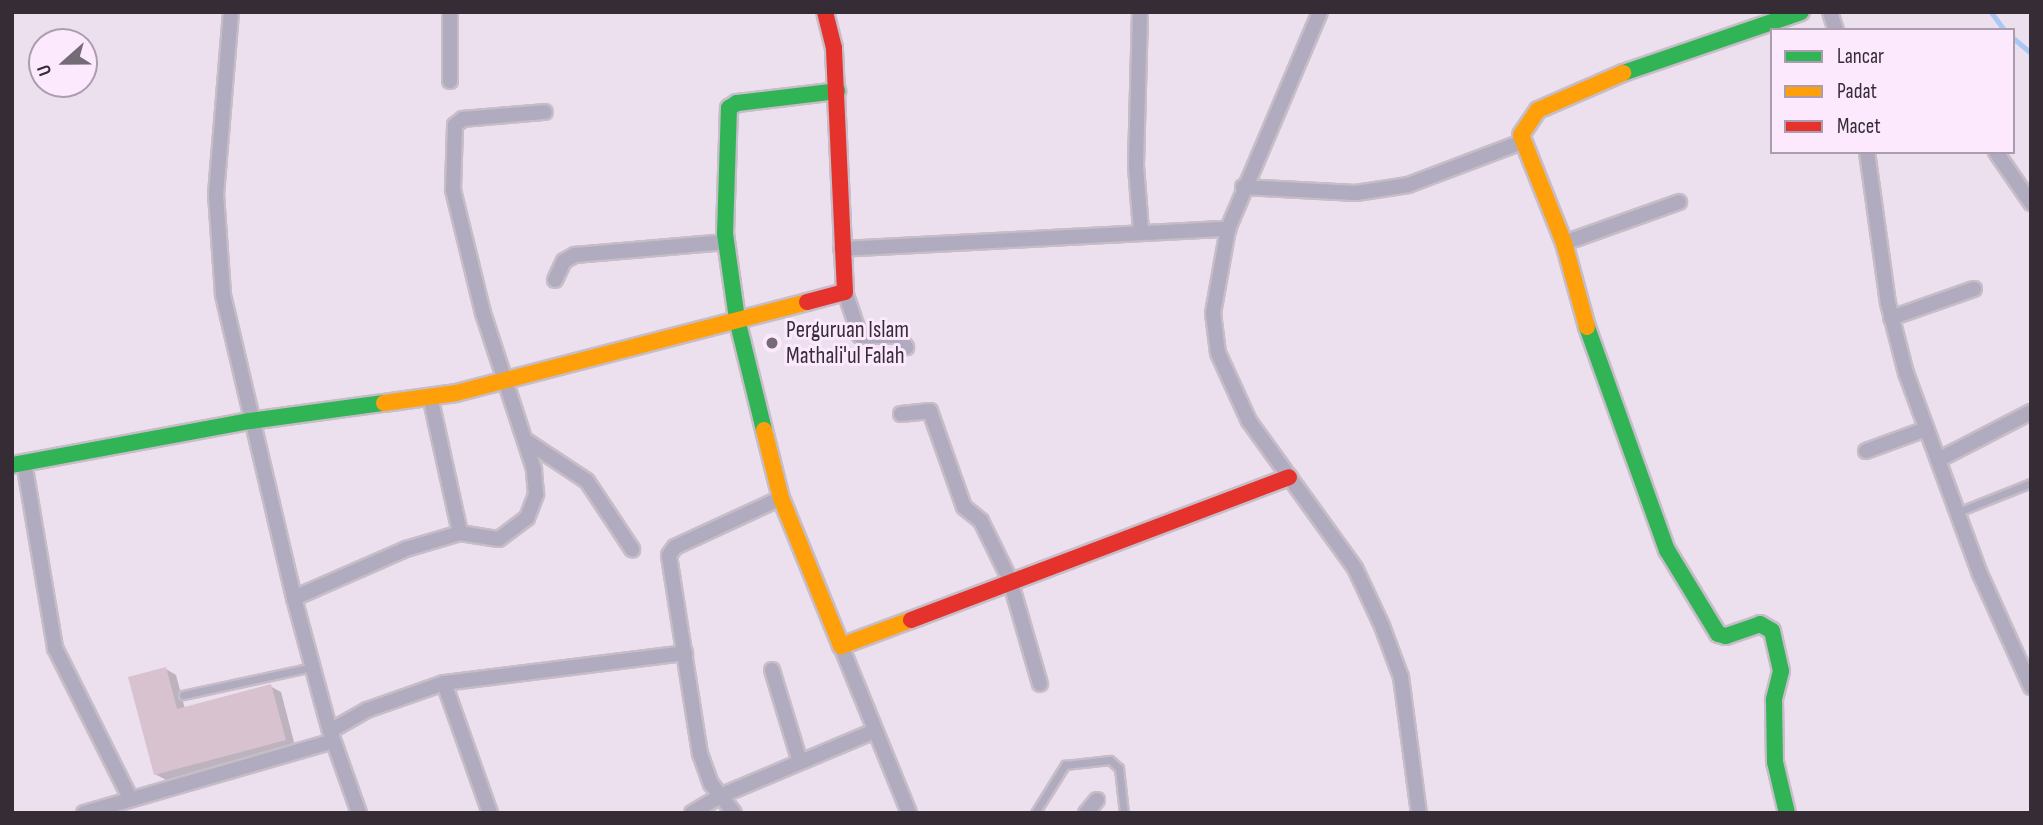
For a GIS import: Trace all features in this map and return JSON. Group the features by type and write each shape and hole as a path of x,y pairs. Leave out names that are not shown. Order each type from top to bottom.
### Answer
{"street":[{"path":"231,12 216,194 219,251 250,421 294,598 332,736 359,813"},
{"path":"450,12 450,81"},
{"path":"825,12 834,48 845,292 860,336 898,336 906,347"},
{"path":"1140,12 1136,166 1141,231"},
{"path":"1320,12 1243,187 1228,229 1213,313 1218,352 1249,421 1355,568 1382,626 1401,677 1419,813"},
{"path":"1787,813 1776,762 1774,700 1781,671 1772,631 1760,624 1722,636 1682,579 1667,550 1593,350 1564,243 1522,142 1523,130 1538,110 1647,62 1801,12"},
{"path":"837,91 729,108 726,242 737,319 781,499 841,646 872,732 909,813"},
{"path":"294,598 405,549 460,533 499,539 527,518 536,487 525,440 484,313 453,190 455,125 463,119 545,112"},
{"path":"1243,187 1356,193 1408,185 1522,142"},
{"path":"1867,154 1891,318 1926,429 1957,512 2031,687"},
{"path":"1997,154 2031,203"},
{"path":"1564,243 1679,202"},
{"path":"841,249 1141,231 1228,229"},
{"path":"555,280 564,261 575,255 726,242"},
{"path":"1891,318 1974,289"},
{"path":"130,799 55,648 18,463 250,421 430,396 507,381 845,292"},
{"path":"430,396 460,533"},
{"path":"901,414 930,411 964,507 981,521 1010,580 1040,684"},
{"path":"1938,460 2031,412"},
{"path":"1866,451 1926,429"},
{"path":"525,440 587,481 632,549"},
{"path":"841,646 1010,580 1289,477"},
{"path":"734,813 720,796 700,754 671,548 781,499"},
{"path":"84,813 332,736 368,710 444,683 685,653"},
{"path":"772,670 800,762"},
{"path":"444,683 490,813"},
{"path":"692,813 720,796 872,732"},
{"path":"1086,813 1097,800"}],"lane":[{"path":"1957,512 2031,484"},
{"path":"183,695 313,666"},
{"path":"1035,813 1065,765 1110,760 1119,768 1124,813"}],"building":[{"path":"166,667 177,709 271,684 286,740 154,775 128,677"}],"waterway":[{"path":"1991,12 2003,28"},
{"path":"2015,40 2031,53"}],"traffic: fast":[{"path":"1623,73 1801,12"},
{"path":"764,430 737,319 725,234 729,108 737,103 837,91"},
{"path":"1587,327 1667,550 1718,634 1726,636 1760,624 1772,631 1781,671 1774,700 1775,762 1787,813"},
{"path":"12,465 250,421 384,403"}],"traffic: slow":[{"path":"1587,327 1564,243 1521,135 1538,110 1623,73"},
{"path":"384,403 456,393 807,302"},
{"path":"764,430 781,498 841,646 911,620"}],"traffic: jam":[{"path":"807,302 845,292 834,48 825,12"},
{"path":"911,620 1289,477"}],"place":[{"name":"Perguruan Islam Mathali'ul Falah","path":"772,343"}]}
